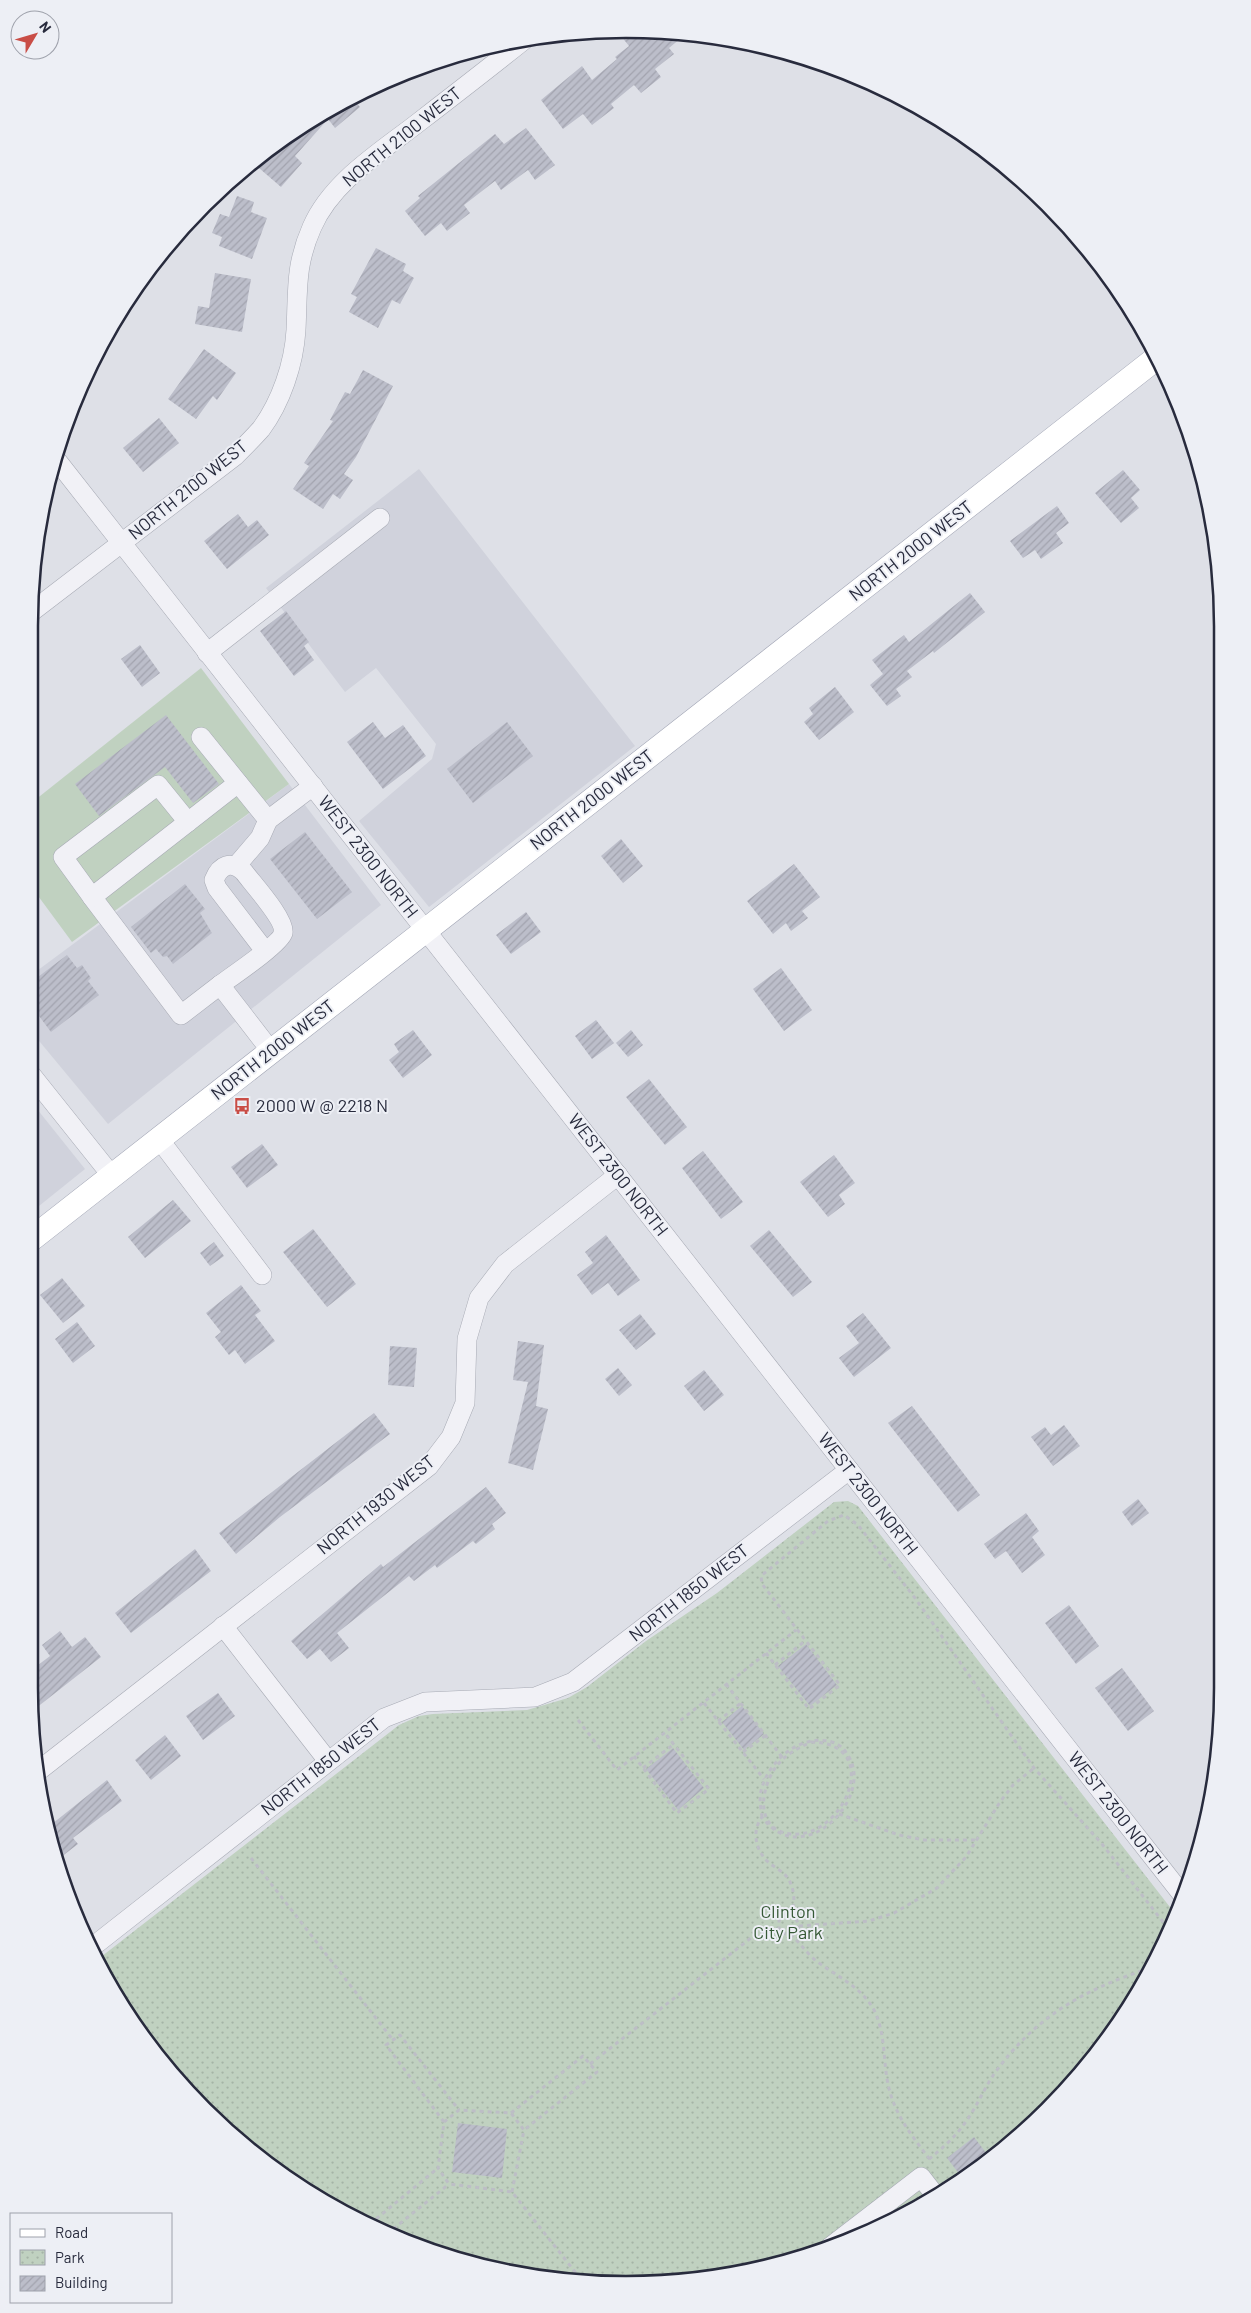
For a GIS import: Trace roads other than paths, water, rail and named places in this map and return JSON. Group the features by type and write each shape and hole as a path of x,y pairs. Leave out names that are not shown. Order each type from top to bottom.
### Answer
{"main road":[{"name":"NORTH 2000 WEST","path":"38,1234 1151,362"}],"street":[{"name":"NORTH 2100 WEST","path":"39,606 235,456 261,428 278,399 290,366 296,331 296,294 300,263 313,225 333,194 361,168 513,49"},
{"name":"WEST 2300 NORTH","path":"60,465 1178,1889"},
{"path":"207,653 380,518"},
{"path":"201,737 268,820"},
{"path":"92,896 238,783"},
{"path":"188,822 158,785 63,857 182,1014 279,940 283,933 282,922 237,865"},
{"path":"265,951 217,888 214,880 218,871 228,865 237,865 260,838 268,820 313,786"},
{"path":"220,985 271,1051"},
{"path":"38,1082 112,1176"},
{"path":"159,1139 262,1275"},
{"name":"NORTH 1930 WEST","path":"43,1767 429,1466 452,1437 465,1403 467,1339 479,1298 505,1264 618,1175"},
{"name":"NORTH 1850 WEST","path":"96,1944 384,1718 425,1702 535,1696 573,1682 849,1470"},
{"path":"223,1626 328,1761"},
{"path":"851,2231 921,2177 931,2190"}],"place":[{"name":"2000 W @ 2218 N","path":"242,1106"}],"park label":[{"name":"Clinton City Park","path":"788,1922"}]}
